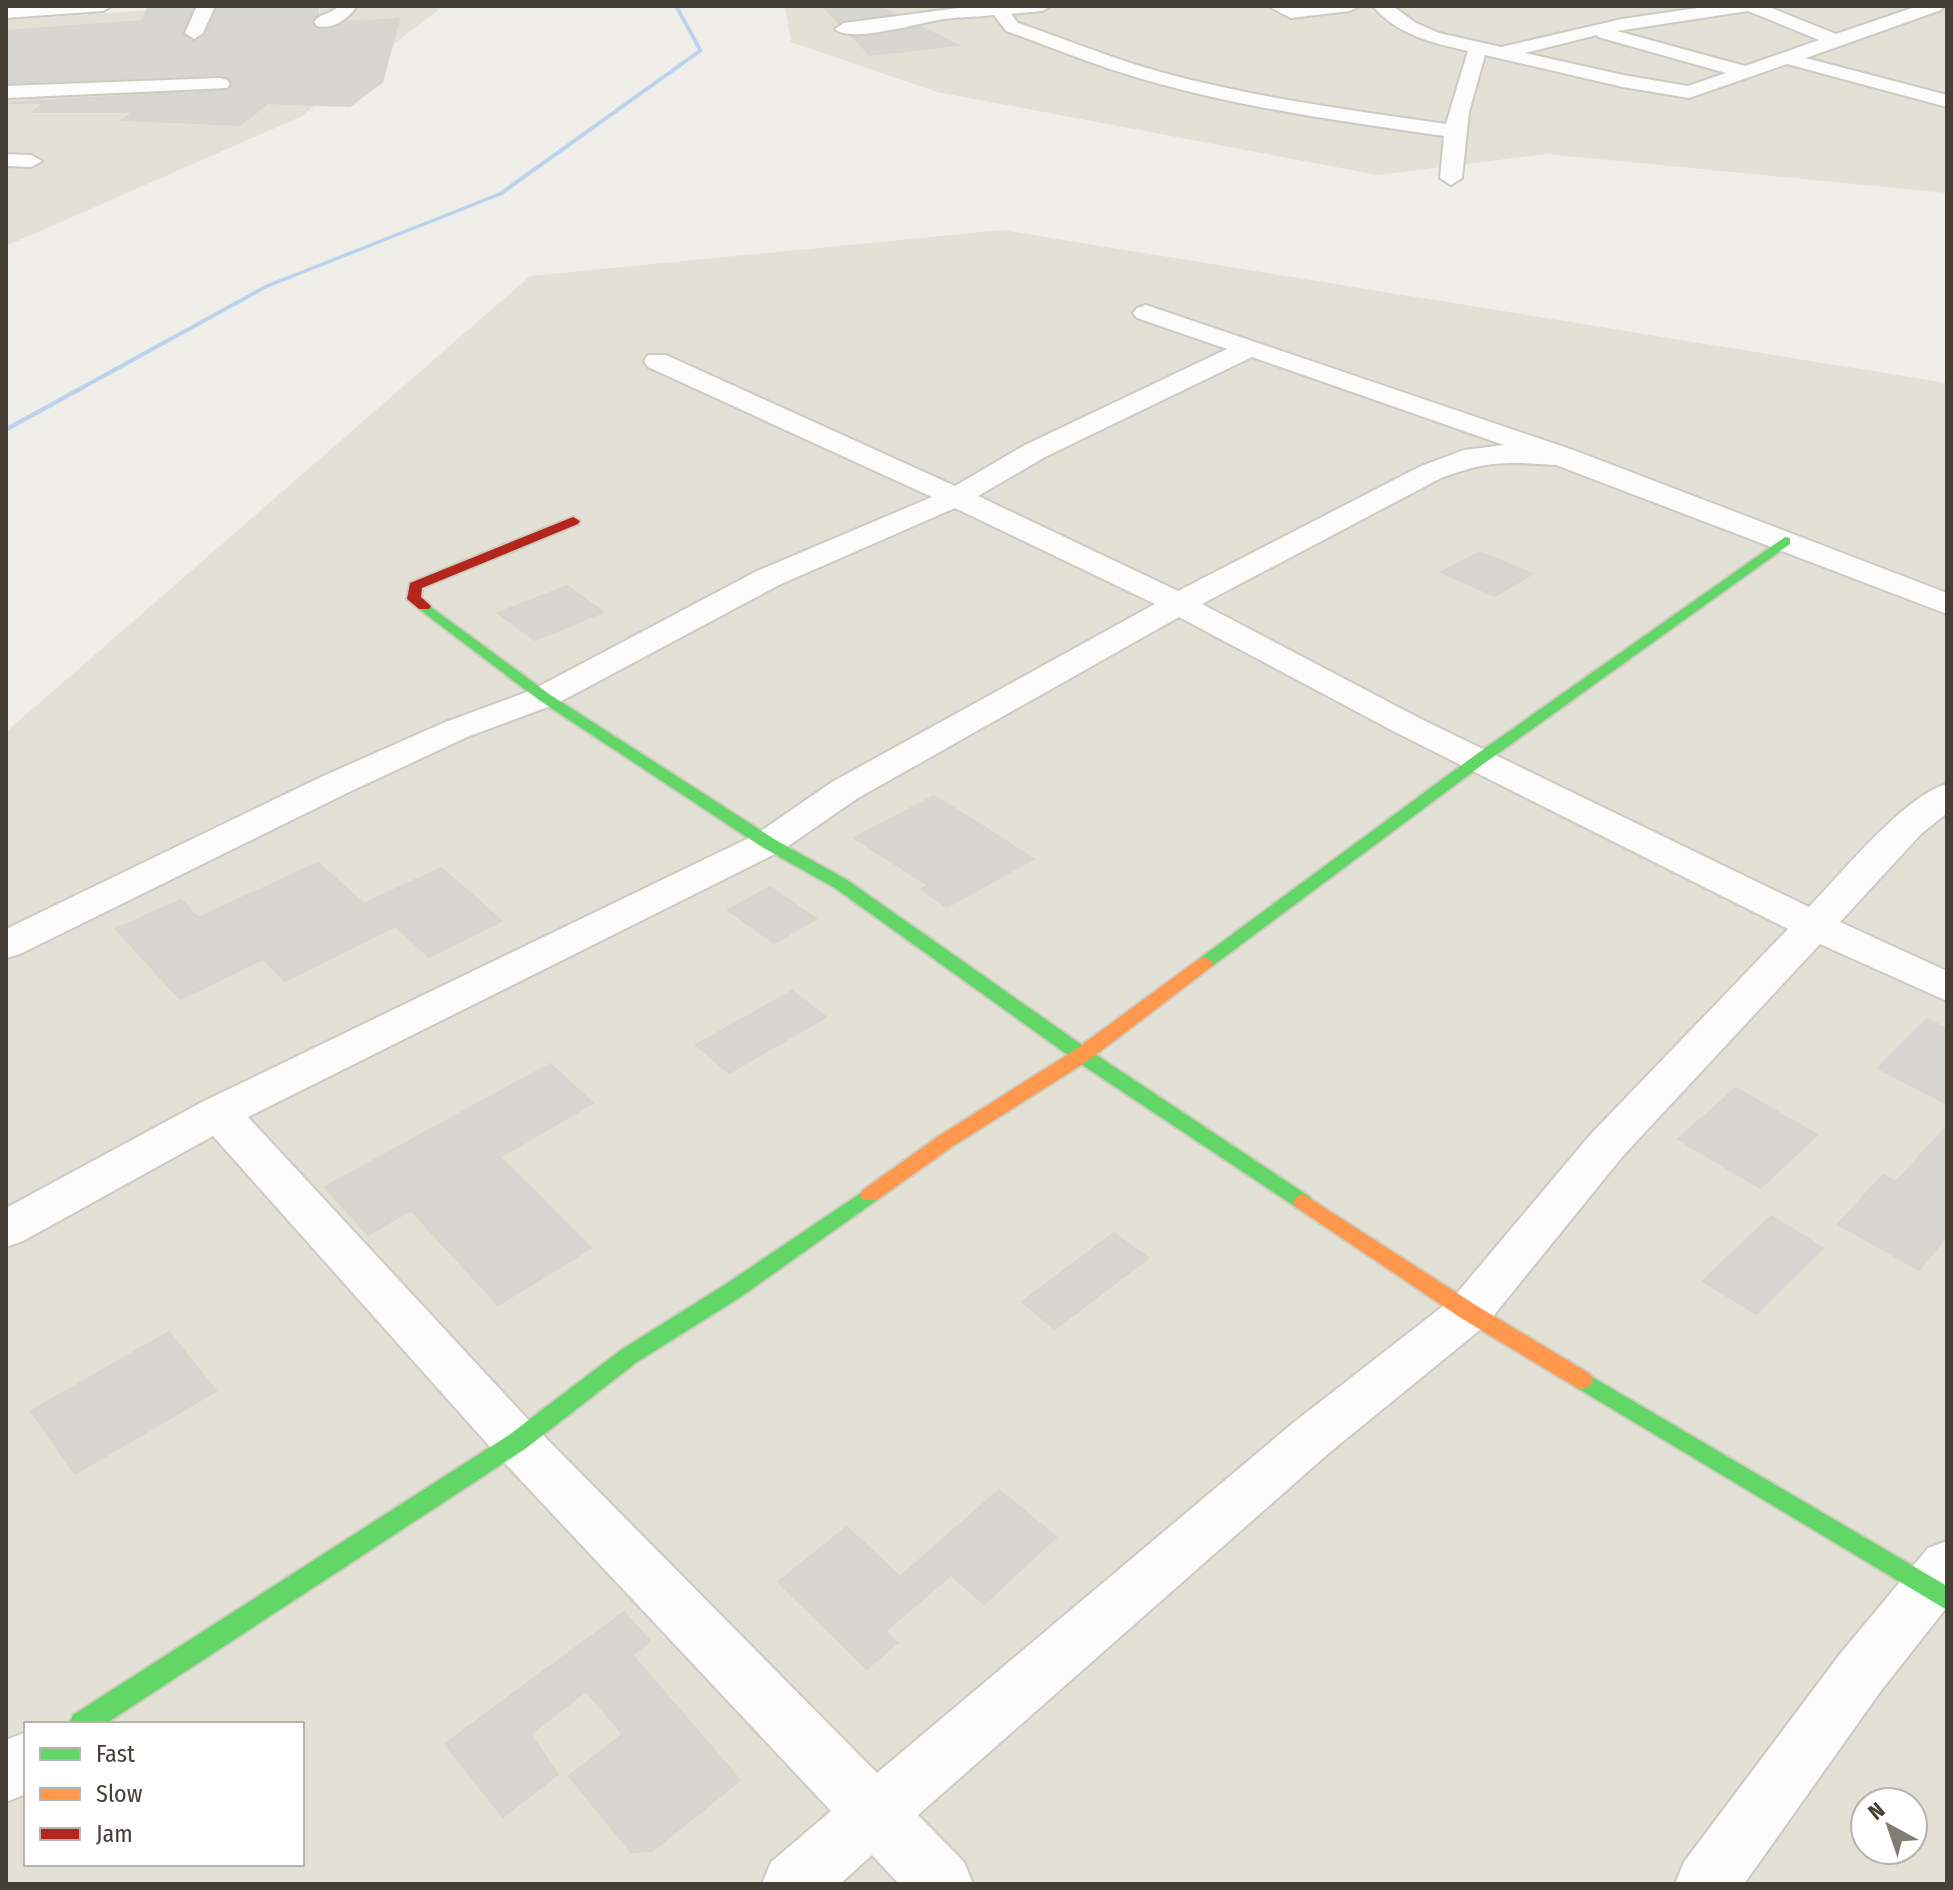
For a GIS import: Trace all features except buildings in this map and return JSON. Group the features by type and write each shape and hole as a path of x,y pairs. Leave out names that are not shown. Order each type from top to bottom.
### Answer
{"street":[{"path":"6,13 103,6"},
{"path":"194,33 206,6"},
{"path":"323,22 341,15 348,6"},
{"path":"844,29 903,23 940,10 1042,6"},
{"path":"1277,6 1291,13 1350,6"},
{"path":"1382,6 1421,33 1680,92 1748,73 1906,18 1934,16"},
{"path":"1501,53 1598,22 1622,24 1750,6 1837,41"},
{"path":"998,9 1012,27 1133,70 1203,88 1335,114 1453,131"},
{"path":"1598,22 1748,73"},
{"path":"1451,178 1453,131 1465,80 1478,48"},
{"path":"1789,59 1947,101"},
{"path":"6,92 220,84"},
{"path":"6,160 31,161"},
{"path":"1146,313 1566,457 1947,604"},
{"path":"6,945 334,785 455,730 544,697 768,578 956,497 1035,451 1248,349"},
{"path":"657,361 956,497 1180,604 1229,633 1480,759 1813,925 1947,987"},
{"path":"6,1229 218,1113 768,843 857,783 1180,604 1456,462 1496,453 1566,457"},
{"path":"573,521 415,586 414,599 544,697 768,843 841,884 1082,1055 1469,1312 1941,1584 1860,1673 1706,1884"},
{"path":"85,1722 517,1442 629,1356 734,1290 946,1141 1082,1055 1480,759 1785,541"},
{"path":"793,1884 1311,1438 1469,1312 1606,1146 1908,826 1947,795"},
{"path":"218,1113 517,1442 942,1884"},
{"path":"6,1773 24,1761"}],"shaded area":[{"path":"207,6 443,6 300,117 6,246 6,20"},
{"path":"785,6 1947,6 1947,193 1547,154 1378,175 937,92 791,42"},
{"path":"1002,230 1947,383 1947,1884 6,1884 6,732 530,276"}],"waterway":[{"path":"6,430 267,286 500,194 701,50 676,6"}],"traffic: fast":[{"path":"1205,963 1480,759 1785,541"},
{"path":"424,606 544,697 768,843 841,884 1082,1055 1303,1202"},
{"path":"85,1722 517,1442 629,1356 734,1290 870,1195"},
{"path":"1582,1380 1947,1599"}],"traffic: slow":[{"path":"870,1195 946,1141 1082,1055 1205,963"},
{"path":"1303,1202 1469,1312 1582,1380"}],"traffic: jam":[{"path":"424,606 414,599 415,586 573,521"}]}
